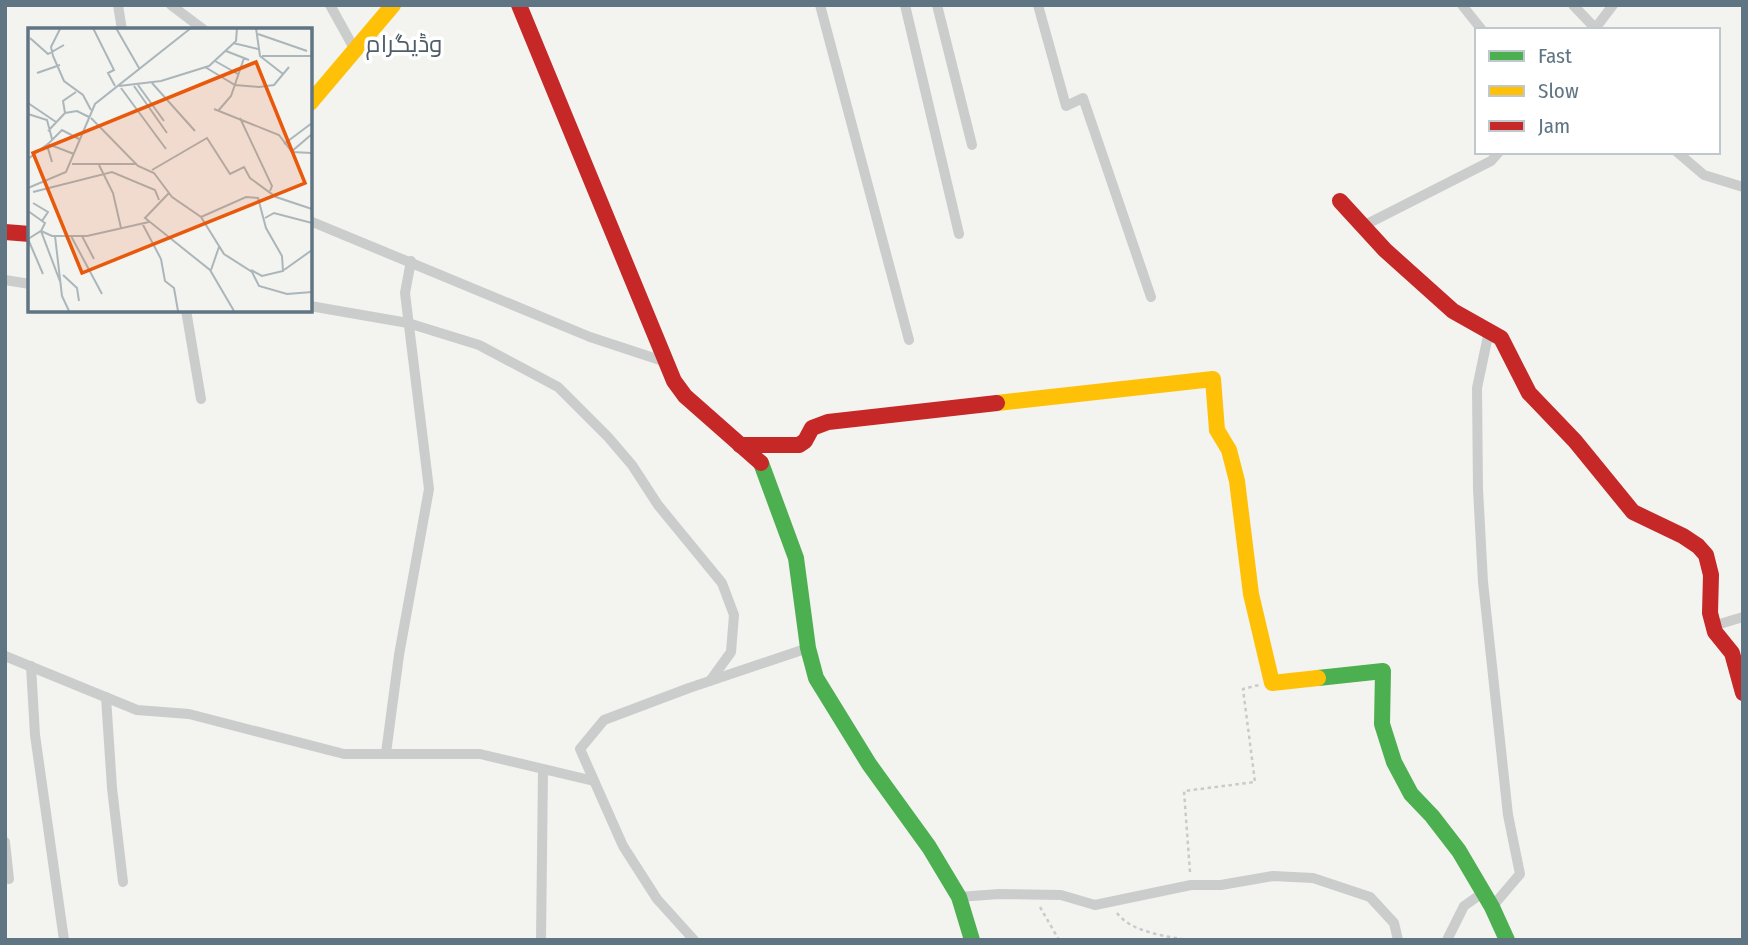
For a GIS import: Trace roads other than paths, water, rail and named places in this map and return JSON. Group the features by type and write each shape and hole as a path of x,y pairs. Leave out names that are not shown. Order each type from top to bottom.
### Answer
{"main road":[{"path":"312,101 393,5"},
{"path":"519,5 674,381 685,397 763,465 796,558 808,648 816,678 869,764 929,846 959,897 972,940"},
{"path":"1340,201 1385,250 1452,311 1501,338 1530,393 1575,441 1633,512 1698,545 1706,555 1711,575 1710,613 1713,626 1732,653 1743,693"},
{"path":"5,232 28,234"},
{"path":"740,445 799,445 805,441 812,428 828,422 1213,379 1217,430 1229,450 1237,481 1251,594 1272,683 1383,671 1382,723 1394,762 1411,794 1433,816 1459,851 1484,892 1507,940"}],"street":[{"path":"118,5 122,28"},
{"path":"171,5 201,28"},
{"path":"330,5 355,50"},
{"path":"820,5 909,340"},
{"path":"905,5 959,234"},
{"path":"937,5 972,145"},
{"path":"1038,5 1066,106 1083,98 1152,297"},
{"path":"1462,5 1480,28"},
{"path":"1573,5 1594,28"},
{"path":"1596,28 1613,5"},
{"path":"1363,226 1491,161 1497,154"},
{"path":"1679,154 1704,175 1743,187"},
{"path":"312,221 590,337 666,362"},
{"path":"386,754 399,655 429,489 405,293 411,261"},
{"path":"5,280 28,284"},
{"path":"312,306 408,323 478,345 558,387 632,465 658,505 722,583 734,615 731,652 710,681"},
{"path":"186,312 201,399"},
{"path":"1489,331 1477,388 1478,489 1483,582 1508,815 1520,874 1492,907"},
{"path":"1713,626 1743,617"},
{"path":"694,940 657,899 623,846 580,749 604,720 808,648"},
{"path":"5,656 137,710 189,714 344,754 480,754 594,781"},
{"path":"31,666 35,735 64,940"},
{"path":"106,697 123,882"},
{"path":"541,940 543,770"},
{"path":"5,842 9,879"},
{"path":"959,897 1061,895 1095,905 1191,885 1221,885 1273,876 1313,878 1370,897 1394,923 1398,940"},
{"path":"1447,940 1464,906 1484,892"}],"district":[{"name":"وڈیگرام","path":"404,44"}]}
